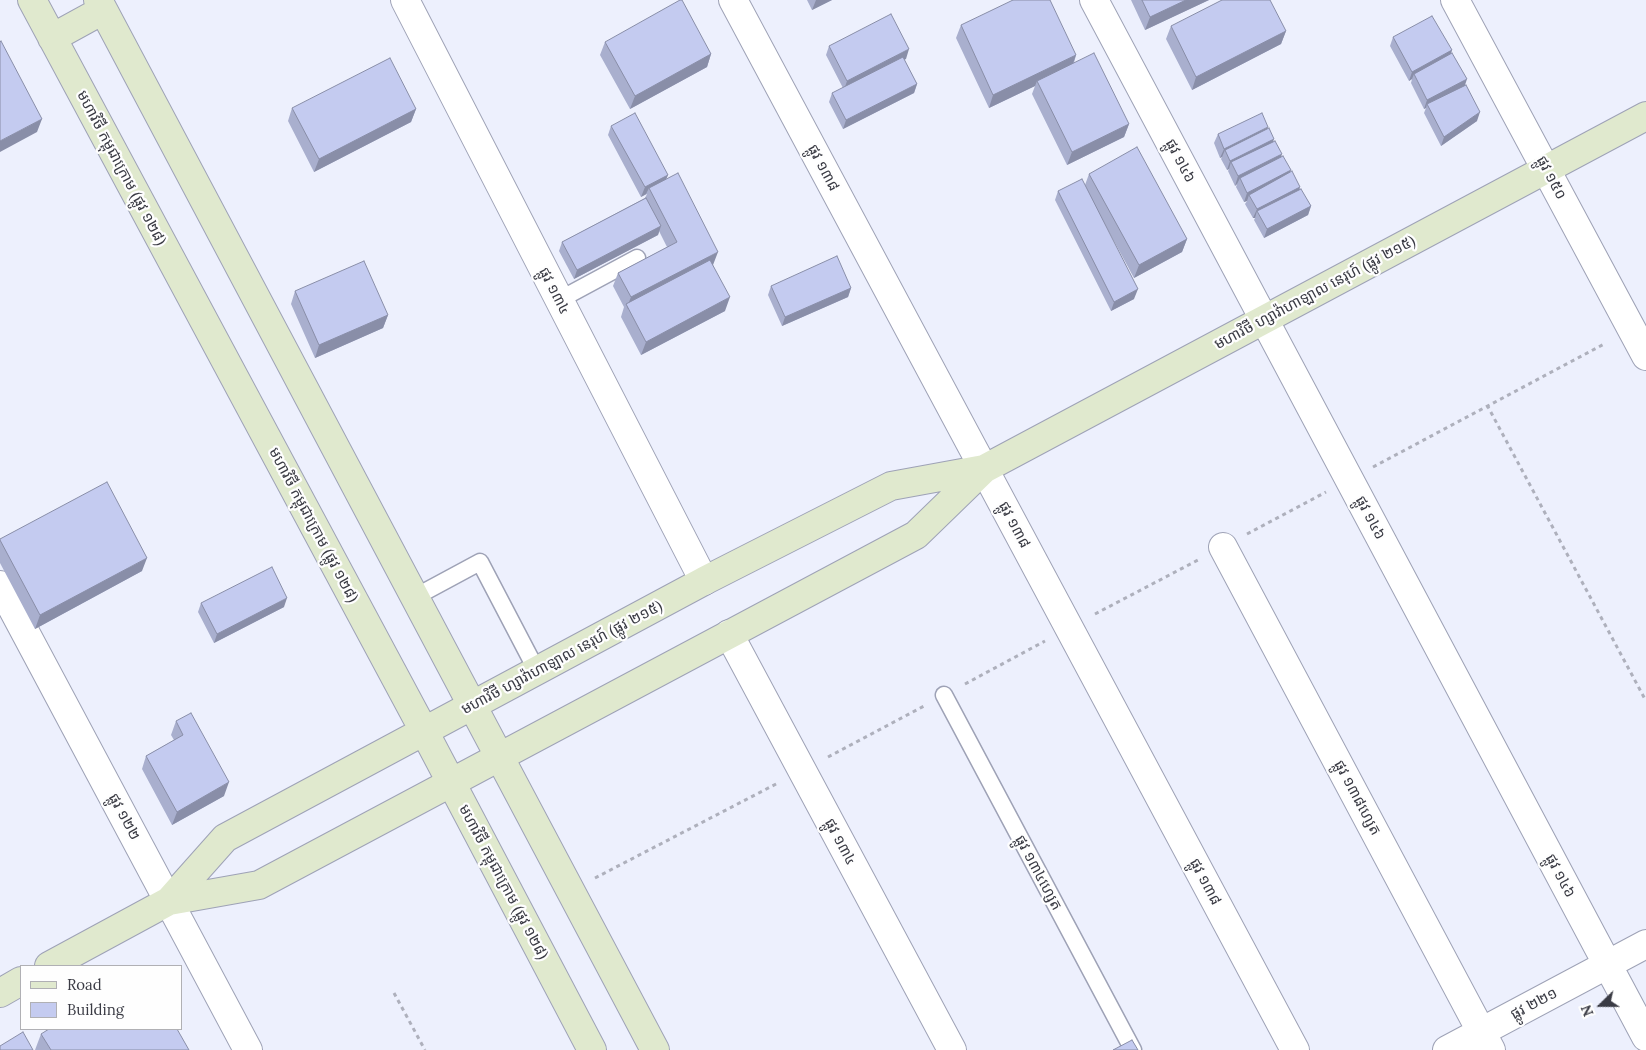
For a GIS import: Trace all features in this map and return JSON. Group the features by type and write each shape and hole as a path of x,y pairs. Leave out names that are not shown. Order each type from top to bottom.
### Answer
{"main road":[{"name":"មហាវិថី កម្ពុជាក្រោម (ផ្លូវ ១២៨)","path":"32,0 424,731 592,1050"},
{"path":"52,38 100,5 655,1050"},
{"name":"មហាវិថី ហ្សាវ៉ាហាឡាល នេរុហ៍ (ផ្លូវ ២១៥)","path":"51,965 169,901 259,885 916,535 984,469 1646,116"},
{"name":"មហាវិថី ហ្សាវ៉ាហាឡាល នេរុហ៍ (ផ្លូវ ២១៥)","path":"169,901 225,838 704,581 890,486 984,469"},
{"path":"0,993 20,982"}],"street":[{"name":"ផ្លូវ ១៣៤","path":"405,0 704,581"},
{"name":"ផ្លូវ ១៣៨","path":"733,0 1295,1050"},
{"name":"ផ្លូវ ១៤៦","path":"1094,0 1646,1037"},
{"name":"ផ្លូវ ១៥០","path":"1455,0 1646,356"},
{"name":"ផ្លូវ ១៣៨ហ្សេត","path":"1223,547 1487,1041"},
{"name":"ផ្លូវ ១២២","path":"0,585 248,1050"},
{"name":"ផ្លូវ ១៣៤","path":"729,634 952,1050"},
{"name":"ផ្លូវ ២២១","path":"1447,1050 1487,1041 1608,965 1646,944"}],"lane":[{"path":"559,300 637,258"},
{"path":"415,597 480,562 537,671"},
{"name":"ផ្លូវ ១៣៤ហ្សេត","path":"944,695 1133,1050"}],"path":[{"path":"1488,406 1646,701"},
{"path":"571,891 802,770"},
{"path":"394,993 425,1050"}],"building":[{"path":"682,0 711,54 635,96 605,42"},
{"path":"1013,0 1050,0 1076,55 993,95 961,25"},
{"path":"1142,0 1186,0 1150,17"},
{"path":"1222,0 1270,0 1286,31 1196,77 1171,26"},
{"path":"891,14 909,49 847,81 829,46"},
{"path":"1432,16 1452,50 1412,72 1393,37"},
{"path":"0,42 42,119 0,141"},
{"path":"1094,53 1129,124 1072,152 1037,81"},
{"path":"1452,53 1467,79 1427,100 1414,74"},
{"path":"903,57 917,84 846,120 832,93"},
{"path":"390,58 416,109 319,159 292,108"},
{"path":"1466,85 1480,112 1444,137 1427,104"},
{"path":"635,113 668,175 645,187 611,126"},
{"path":"1262,113 1268,127 1224,149 1218,134"},
{"path":"1269,128 1274,139 1230,161 1225,150"},
{"path":"1275,141 1282,154 1238,176 1231,162"},
{"path":"1137,147 1187,239 1139,265 1089,174"},
{"path":"1283,156 1291,170 1247,193 1240,178"},
{"path":"1292,171 1300,187 1257,209 1249,195"},
{"path":"678,173 718,252 631,297 618,273 677,242 649,188"},
{"path":"1082,179 1138,289 1114,302 1058,191"},
{"path":"1301,189 1311,206 1267,229 1257,211"},
{"path":"646,198 661,226 577,270 562,242"},
{"path":"837,256 851,288 785,317 771,286"},
{"path":"710,260 730,297 646,342 626,304"},
{"path":"364,261 388,315 319,345 295,291"},
{"path":"107,482 147,558 40,615 0,539"},
{"path":"272,567 287,598 217,634 201,603"},
{"path":"191,713 229,782 177,812 146,756 183,735 176,721"},
{"path":"47,1030 178,1030 189,1050 51,1050 41,1034"},
{"path":"23,1032 33,1050 0,1050 0,1046"},
{"path":"1132,1040 1138,1050 1113,1050"}]}
